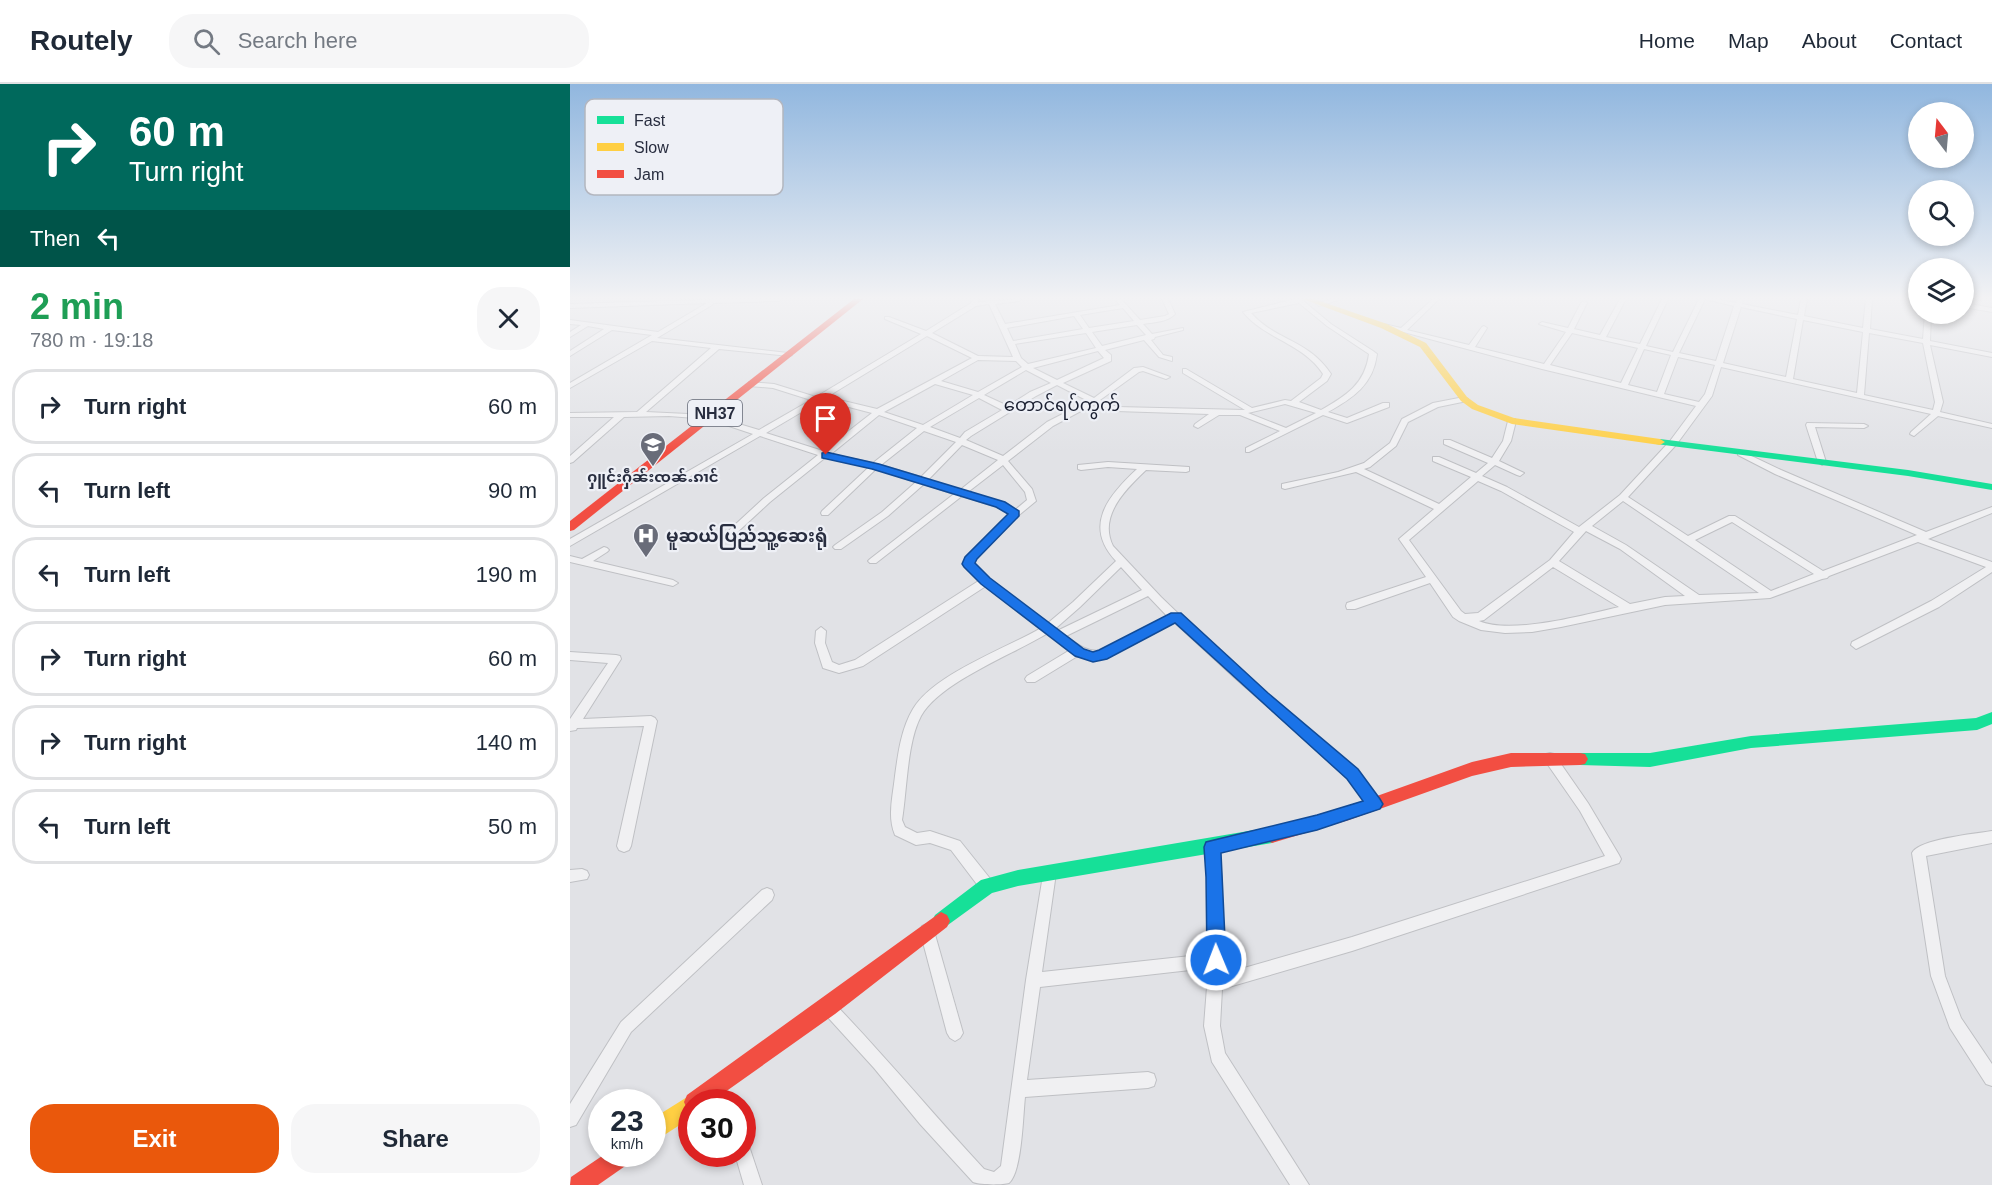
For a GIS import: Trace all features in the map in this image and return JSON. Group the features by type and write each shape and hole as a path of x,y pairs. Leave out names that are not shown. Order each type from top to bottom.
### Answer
{"main road":[{"name":"NH37","path":"570,527 704,417 752,384 790,350"},
{"name":"NH37","path":"570,518 790,350"},
{"path":"1427,350 1464,399 1475,407 1512,421 1992,487"},
{"path":"713,1089 828,1007 987,886 1049,873 1252,840 1317,823 1472,769 1511,760 1550,758 1650,760 1751,742 1977,724 1992,718"},
{"path":"579,1185 605,1167"}],"street":[{"path":"570,386 631,350"},
{"path":"638,415 713,350"},
{"path":"745,350 784,355"},
{"path":"570,543 758,435 898,350"},
{"path":"961,350 977,358 1018,359"},
{"path":"1014,350 1018,359 1026,367 1116,409 1240,413 1278,403 1293,403 1352,421 1386,405"},
{"path":"825,513 875,466 923,428 976,394 1026,367 1099,350"},
{"path":"838,547 885,514 922,481 961,441 1007,409 1108,359 1101,350"},
{"path":"1157,350 1161,356 1169,359"},
{"path":"1293,403 1324,379 1327,374 1323,364 1305,350"},
{"path":"1249,450 1354,392 1369,373 1373,354 1368,350"},
{"path":"1480,350 1701,405"},
{"path":"1545,367 1557,350"},
{"path":"1624,386 1639,350"},
{"path":"1655,350 1992,426"},
{"path":"1660,395 1677,350"},
{"path":"1463,618 1480,617 1553,562 1584,529 1623,497 1673,443 1709,394 1723,350"},
{"path":"1789,381 1794,350"},
{"path":"1860,396 1864,350"},
{"path":"1914,434 1936,414 1939,402 1928,350"},
{"path":"1969,350 1992,355"},
{"path":"728,536 767,500 878,412 977,358"},
{"path":"873,561 1050,424 1094,400 1140,369 1166,376"},
{"path":"1186,371 1251,410"},
{"path":"934,381 976,394 1007,409"},
{"path":"752,384 774,386 878,412 961,441 1002,459 1029,491 1032,499 1030,505 1015,513 971,557 969,564 986,581 1080,652 1093,657 1102,655 1176,617"},
{"path":"1286,486 1357,470 1367,465 1393,444 1405,421 1436,405 1464,399"},
{"path":"1198,426 1216,413"},
{"path":"1240,413 1286,431"},
{"path":"570,415 669,414 704,417 826,455 875,466 1000,505 1015,513"},
{"path":"570,460 621,415"},
{"path":"1512,421 1507,441 1494,462 1404,539 1457,614 1474,625 1488,628 1524,628 1587,619 1664,601 1736,599 1770,595 1992,510"},
{"path":"1822,462 1810,425 1864,426"},
{"path":"1447,442 1520,473"},
{"path":"1741,453 1923,538 1992,567"},
{"path":"1436,459 1504,489 1623,547 1697,599"},
{"path":"1081,467 1116,463 1143,468 1186,470"},
{"path":"1143,468 1117,493 1105,527 1105,539 1149,591 1176,617 1263,697 1353,774 1374,804"},
{"path":"1357,470 1440,508"},
{"path":"1623,497 1770,595"},
{"path":"1688,540 1732,518 1824,576"},
{"path":"582,563 604,550"},
{"path":"570,559 673,583"},
{"path":"1053,632 1122,561"},
{"path":"1553,562 1629,608"},
{"path":"1856,645 1935,604 1992,567"},
{"path":"1351,606 1432,579"},
{"path":"821,631 820,643 827,665 839,669 859,663 986,581"},
{"path":"987,886 955,845 930,837 916,838 900,831 896,820 910,728 917,711 928,698 1053,632 1149,591"},
{"path":"1031,679 1080,652"},
{"path":"570,656 616,659 571,726"},
{"path":"571,726 651,721 624,846"},
{"path":"1213,984 1352,944 1614,859 1584,807 1550,758"},
{"path":"1992,837 1926,849 1919,853 1938,976 1955,1023 1992,1078"},
{"path":"1212,847 1215,877 1216,960 1212,1026 1218,1056 1300,1185"},
{"path":"828,1007 880,1062 926,1118 979,1176 995,1181 1004,1176 1009,1169 1017,1089 1049,873"},
{"path":"570,1119 626,1027 767,895"},
{"path":"927,931 955,1033"},
{"path":"1034,980 1216,960"},
{"path":"1017,1089 1148,1080"},
{"path":"748,1167 753,1185"}],"traffic: fast":[{"path":"1660,442 1908,473 1992,487"},
{"path":"1580,759 1650,760 1751,742 1977,724 1992,718"},
{"path":"941,921 987,886 1018,878 1272,835"}],"traffic: slow":[{"path":"1427,350 1464,399 1475,407 1512,421 1660,442"},
{"path":"666,1122 678,1114"}],"traffic: jam":[{"path":"570,527 794,350"},
{"path":"1272,835 1349,813 1472,769 1511,760 1580,759"},
{"path":"712,1089 828,1007 941,921"},
{"path":"579,1185 605,1167"}],"place":[{"name":"ႁူင်းႁဵၼ်းၸၼ်ႉၵၢင်","path":"653,468"},
{"name":"မူဆယ်ပြည်သူ့ဆေးရုံ","path":"646,559"}],"district":[{"name":"တောင်ရပ်ကွက်","path":"1062,405"}],"route":[{"path":"826,455 875,466 1000,505 1015,513 971,557 969,564 986,581 1080,652 1093,657 1102,655 1176,617 1263,697 1353,774 1374,804 1317,823 1252,840 1212,847 1215,877 1216,960"}]}
